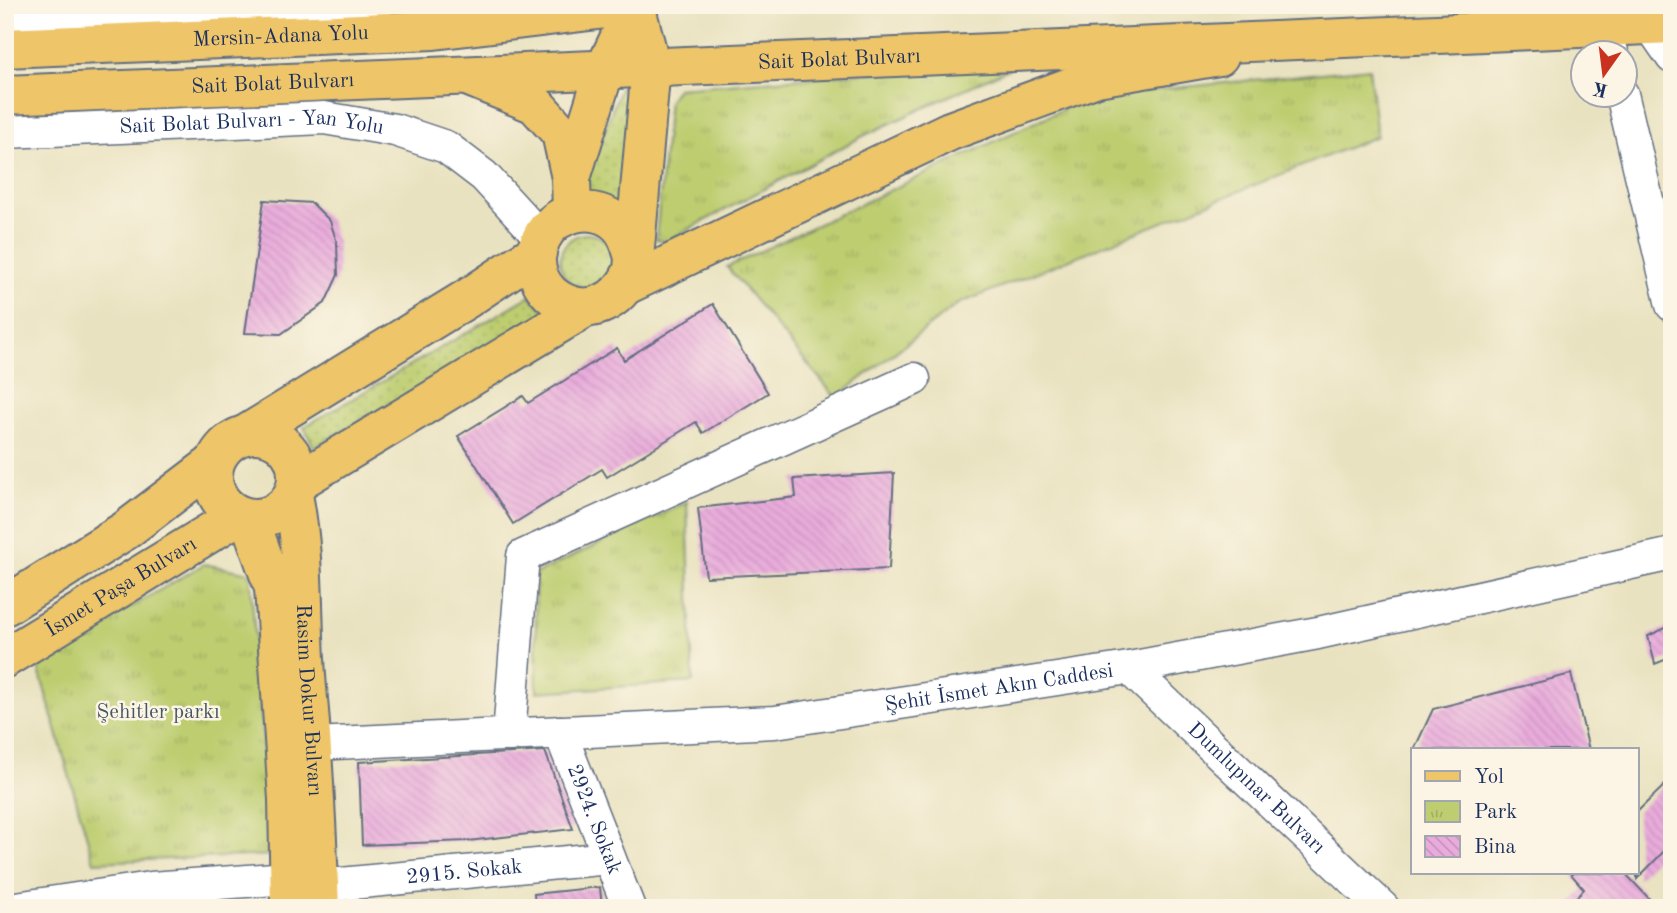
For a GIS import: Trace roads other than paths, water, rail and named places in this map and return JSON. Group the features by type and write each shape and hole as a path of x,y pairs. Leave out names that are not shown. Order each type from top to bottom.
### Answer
{"main road":[{"name":"Mersin-Adana Yolu","path":"5,48 434,30 637,5"},
{"path":"244,517 272,515 295,489 585,308 608,302 630,269 651,65 637,5"},
{"path":"305,895 288,799 274,588 244,517 221,502 214,490 214,463 221,450 468,298 539,245 559,218 571,195 605,69 637,5"},
{"name":"Sait Bolat Bulvarı","path":"1616,38 1661,25"},
{"path":"630,269 950,131 1097,77 1310,40"},
{"name":"Sait Bolat Bulvarı","path":"5,95 467,76 651,65 865,60 1310,40 1568,40"},
{"path":"467,76 535,104 561,133 571,195 589,211 612,220 628,238 630,269"},
{"path":"539,245 537,269 543,285 554,297 568,305 585,308"},
{"path":"245,435 272,437 284,445 297,468 295,489"},
{"path":"5,606 126,530 214,463"},
{"name":"Rasim Dokur Bulvarı","path":"295,489 314,744 305,895"},
{"name":"İsmet Paşa Bulvarı","path":"5,659 244,517"}],"street":[{"path":"5,13 186,9 316,12 434,30"},
{"path":"1661,25 1672,57"},
{"path":"1625,108 1672,305"},
{"name":"Sait Bolat Bulvarı - Yan Yolu","path":"5,132 324,118 396,130 446,147 484,176 539,245"},
{"path":"509,734 523,556 914,379"},
{"name":"Şehit İsmet Akın Caddesi","path":"314,744 775,722 1129,668 1318,633 1672,554"},
{"name":"Dumlupınar Bulvarı","path":"1129,668 1382,908"},
{"name":"2924. Sokak","path":"560,732 629,908"},
{"name":"2915. Sokak","path":"16,908 114,901 305,895 609,858"}],"park label":[{"name":"Şehitler parkı","path":"158,712"}]}
